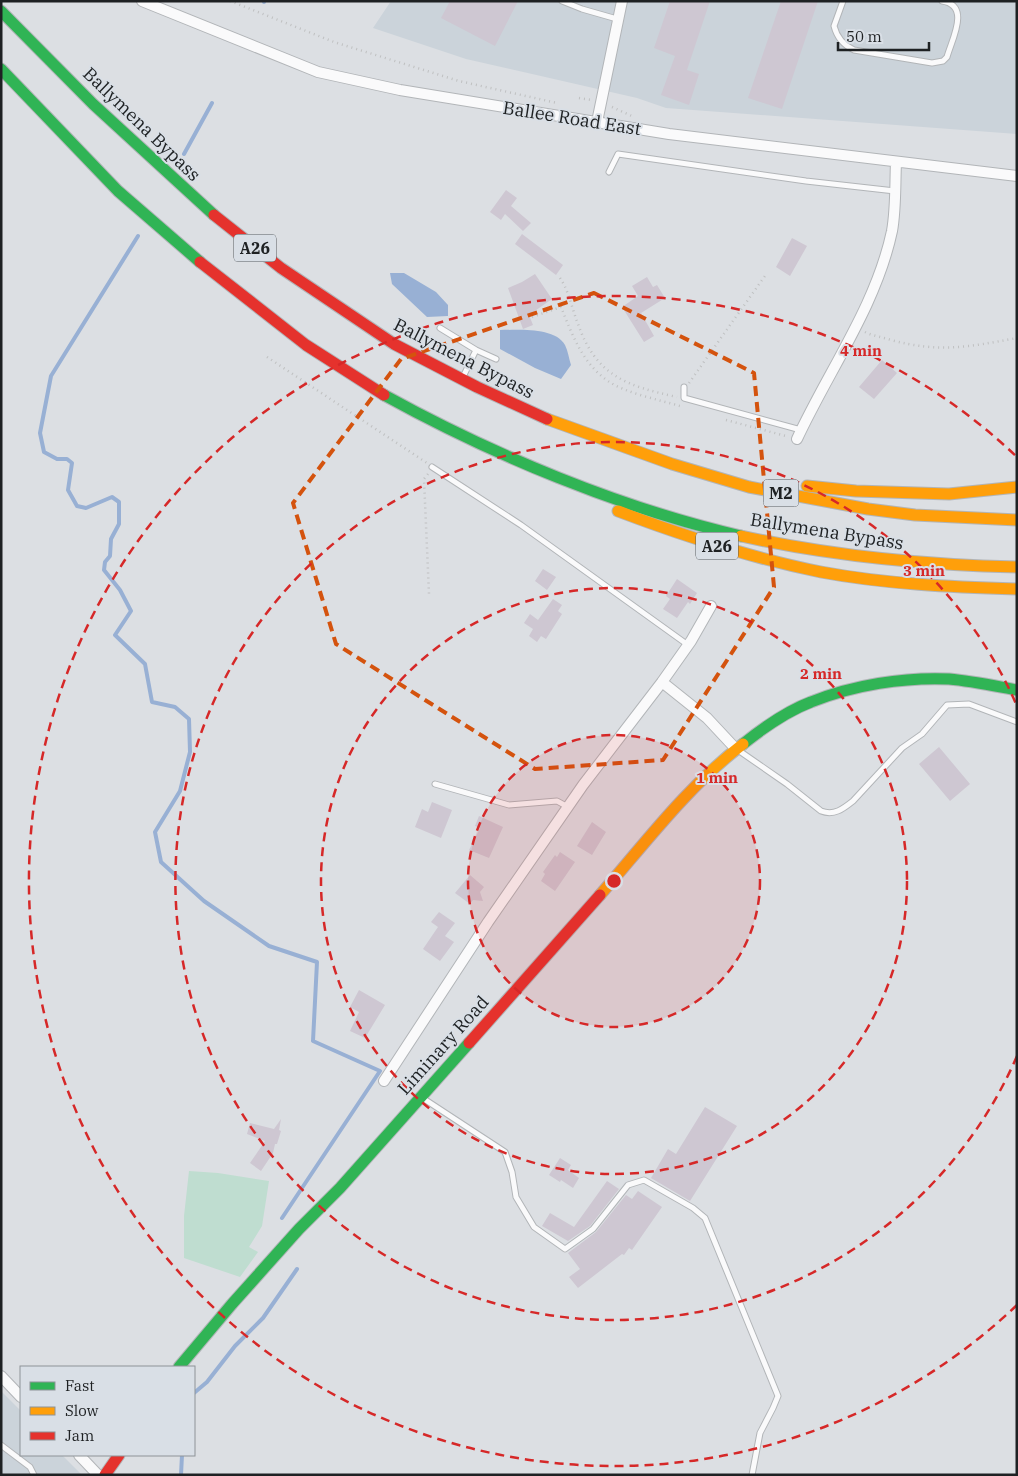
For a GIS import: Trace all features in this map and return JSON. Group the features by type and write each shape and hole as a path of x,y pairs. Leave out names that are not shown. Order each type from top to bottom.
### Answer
{"main road":[{"name":"Ballymena Bypass","path":"1,10 94,104 206,209 281,268 357,320 394,344 462,379 554,422 672,464 749,487 915,516 1017,520"},
{"name":"Ballymena Bypass","path":"1,69 103,176 184,250 328,361 439,425 488,448 578,485 628,503 737,534 804,548 873,558 925,564 1017,567"},
{"name":"A26","path":"554,422 750,480 846,490 949,494 1017,487"},
{"name":"A26","path":"439,425 473,447 614,510 656,526 740,552 823,572 865,578 946,586 1017,589"},
{"name":"Liminary Road","path":"180,1366 299,1229 340,1188 590,907 666,815 702,776 735,748 773,722 809,702 852,689 938,679 980,683 1017,690"},
{"path":"105,1475 118,1456"}],"street":[{"name":"Ballee Road East","path":"142,1 318,72 400,90 678,136 1017,176"},
{"path":"597,122 622,1"},
{"path":"799,434 870,298 892,230 896,162"},
{"name":"Liminary Road","path":"384,1081 582,784 662,682 688,645 711,606"},
{"path":"662,682 707,718 735,748"},
{"path":"1,1376 20,1395"},
{"path":"80,1456 98,1475"}],"lane":[{"path":"562,1 617,19"},
{"path":"843,1 834,26 839,39 846,46 854,50 932,63 942,61 947,56 959,18 956,7 953,4 942,1"},
{"path":"609,172 618,154 806,181 895,191"},
{"path":"440,328 476,350 496,359"},
{"path":"462,379 476,350"},
{"path":"684,388 684,398 799,434"},
{"path":"432,467 521,526 688,645"},
{"path":"735,748 787,784 821,811 828,814 844,808 853,801 902,748 922,734 948,705 969,704 1017,722"},
{"path":"435,784 509,805 557,801 568,807"},
{"path":"421,1097 505,1152 512,1172 516,1197 534,1227 565,1249 592,1229 628,1185 644,1180 693,1208 705,1218 778,1396 760,1434 752,1475"},
{"path":"1,1446 30,1467 34,1475"}],"path":[{"path":"230,1 342,44 459,81 557,103"},
{"path":"684,388 767,272"},
{"path":"560,278 584,340 598,362 608,372 626,382 684,398"},
{"path":"532,317 561,306 582,354 592,367 609,381 625,389 686,408"},
{"path":"854,328 914,346 936,348 966,348 1017,338"},
{"path":"267,357 432,467 424,479 429,594"},
{"path":"723,419 799,434"}],"highlighted area":[{"path":"594,293 754,373 774,587 663,760 535,769 336,644 293,503 401,359"}],"shaded area":[{"path":"391,1 1017,1 1017,134 666,108 637,98 466,59 373,28"},
{"path":"1,1391 20,1410 20,1456 63,1456 82,1475 1,1475"}],"green space":[{"path":"189,1171 218,1173 269,1181 262,1226 249,1247 258,1252 240,1277 184,1258 184,1216"}],"water":[{"path":"390,273 404,273 436,292 448,305 448,316 427,317 392,284"},
{"path":"500,330 526,330 553,335 565,345 571,365 561,379 535,368 500,349"}],"building":[{"path":"450,1 518,1 495,46 441,18"},
{"path":"670,1 710,1 687,70 699,74 689,105 661,95 675,56 654,48"},
{"path":"781,1 818,1 782,109 748,98"},
{"path":"506,190 517,198 511,206 531,223 523,231 505,214 501,220 490,212"},
{"path":"522,234 563,265 556,275 515,244"},
{"path":"792,238 807,246 790,276 776,267"},
{"path":"535,274 552,299 529,315 533,325 523,329 508,288"},
{"path":"647,277 653,287 657,285 665,298 641,313 654,336 644,342 622,307 638,296 632,286"},
{"path":"882,360 897,373 874,399 859,387"},
{"path":"543,569 556,577 547,590 535,581"},
{"path":"677,579 697,593 677,618 663,609 670,599 666,596"},
{"path":"553,599 562,605 558,611 562,614 546,639 541,636 537,642 529,636 533,629 524,623 530,614 538,620"},
{"path":"939,747 970,784 950,801 919,764"},
{"path":"432,802 452,810 441,838 415,827 422,809 428,812"},
{"path":"479,816 503,827 489,858 469,850 480,828 475,826"},
{"path":"592,822 606,832 592,855 577,846"},
{"path":"560,852 575,862 555,891 541,881 545,874 543,872 555,855 557,857"},
{"path":"470,875 484,887 480,892 483,901 473,900 470,904 455,893"},
{"path":"439,912 455,923 445,936 454,942 440,961 423,949 438,927 431,922"},
{"path":"359,990 385,1005 365,1038 350,1031 359,1012 350,1007"},
{"path":"705,1107 737,1126 690,1201 651,1178 668,1149 676,1154"},
{"path":"281,1119 279,1130 281,1131 277,1144 275,1144 273,1153 261,1171 250,1163 265,1141 247,1134 250,1123 274,1129"},
{"path":"560,1158 571,1165 568,1170 579,1178 573,1188 549,1175"},
{"path":"607,1181 619,1189 590,1226 568,1241 542,1226 550,1213 574,1227"},
{"path":"638,1191 662,1207 632,1250 629,1248 624,1255 622,1254 578,1288 569,1277 580,1269 568,1253 596,1232 626,1195 632,1199"}],"waterway":[{"path":"184,154 212,103"},
{"path":"138,236 51,376 40,433 44,452 57,459 67,459 72,463 68,490 77,506 86,508 112,497 119,502 119,524 111,539 110,556 105,562 104,570 120,590 131,611 115,635 145,664 152,702 175,707 189,719 190,752 180,791 155,832 161,862 204,901 269,946 317,962 313,1041 380,1071 282,1218"},
{"path":"195,1392 207,1382 235,1346 263,1318 297,1269"},
{"path":"181,1475 182,1456"}],"traffic: fast":[{"path":"1,11 93,104 214,215"},
{"path":"1,69 118,191 200,262"},
{"path":"384,395 513,459 558,478 649,511 741,536"},
{"path":"743,744 793,710 827,696 879,683 914,679 949,679 1017,690"},
{"path":"180,1366 299,1229 340,1188 469,1043"}],"traffic: slow":[{"path":"547,419 672,464 749,487 868,509 915,515 1017,520"},
{"path":"807,486 856,491 949,494 1017,487"},
{"path":"618,511 718,546 821,572 894,582 1017,589"},
{"path":"741,536 809,549 913,562 1017,567"},
{"path":"600,895 685,797 743,744"}],"traffic: jam":[{"path":"214,215 281,268 394,344 477,387 547,419"},
{"path":"200,262 306,345 384,395"},
{"path":"469,1043 600,895"},
{"path":"105,1475 118,1456"}]}
